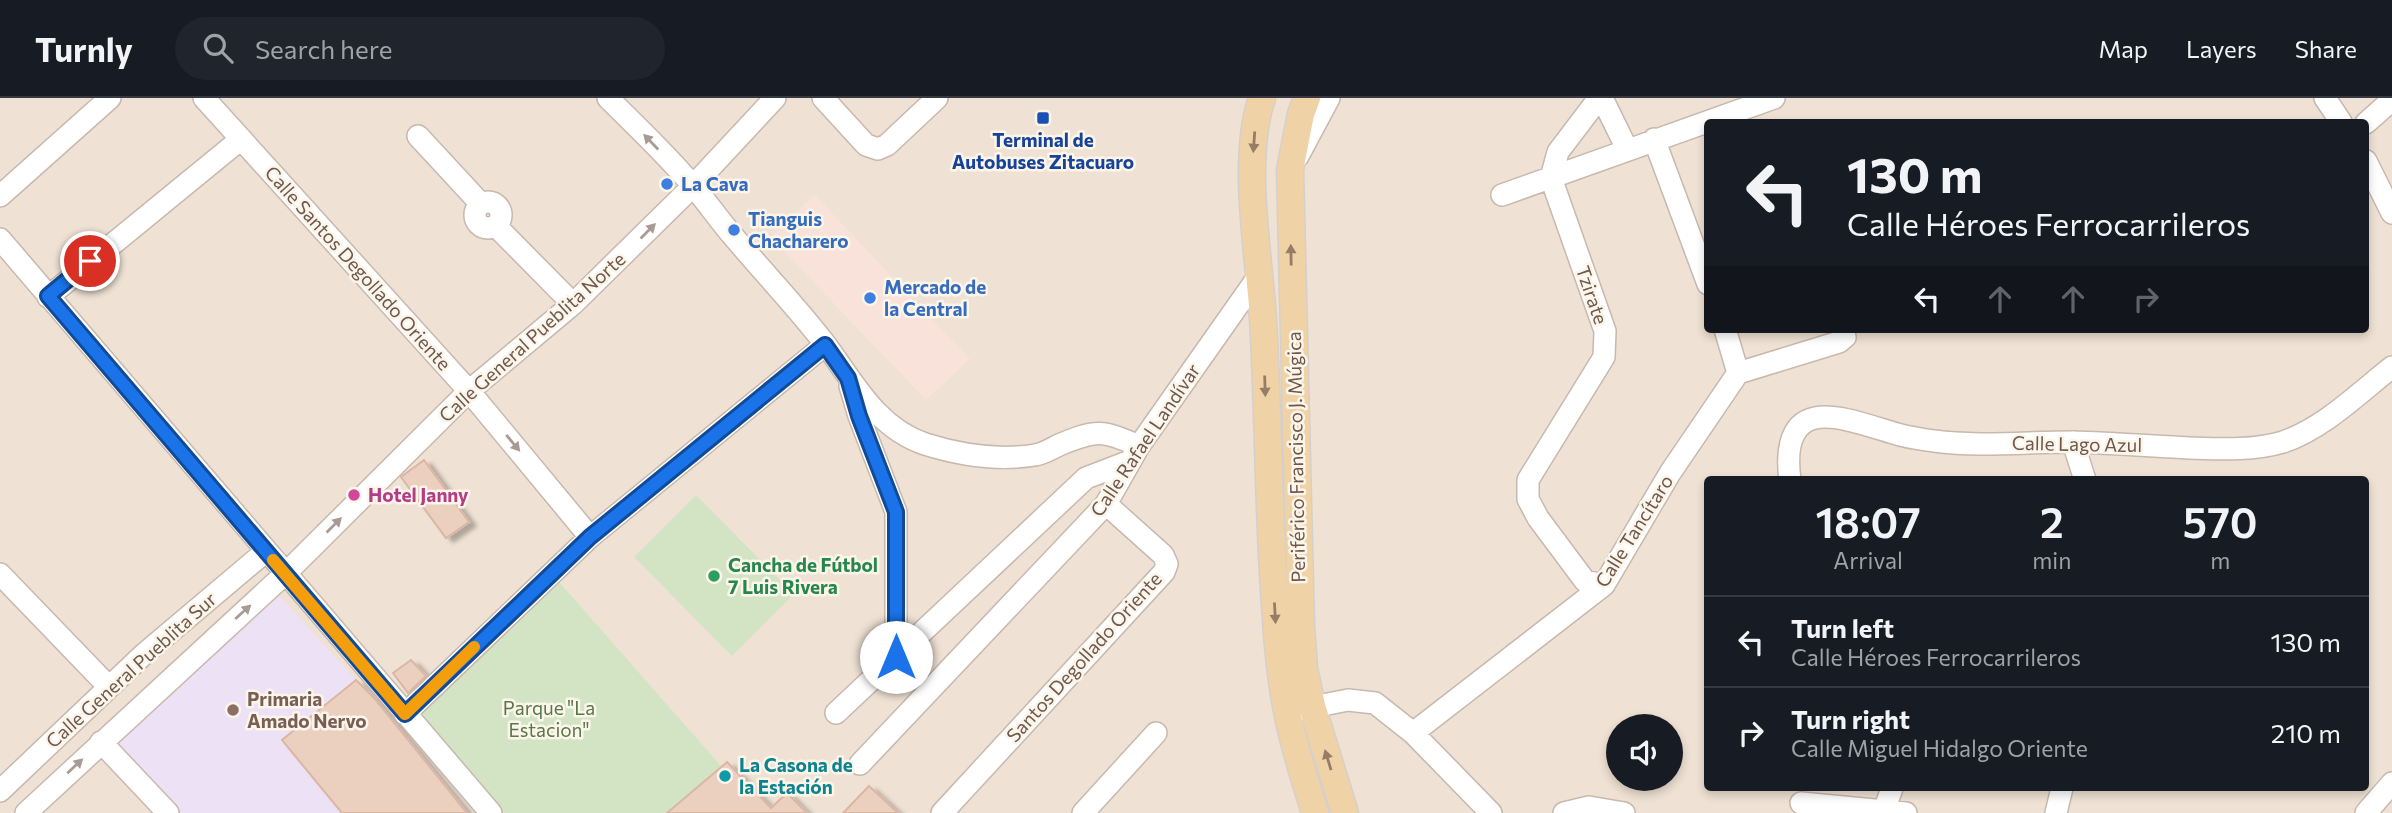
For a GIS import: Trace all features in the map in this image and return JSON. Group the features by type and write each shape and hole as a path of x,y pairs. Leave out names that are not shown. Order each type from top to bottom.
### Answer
{"main road":[{"name":"Periférico Francisco J. Múgica","path":"1262,98 1253,143 1253,188 1262,318 1276,622 1299,709 1315,813"},
{"name":"Periférico Francisco J. Múgica","path":"1307,98 1301,114 1290,180 1304,668 1299,709 1345,813"},
{"path":"1253,188 1290,180"}],"street":[{"path":"0,196 110,98"},
{"name":"Calle Santos Degollado Oriente","path":"204,98 469,391 590,537"},
{"path":"608,98 694,186 721,223 825,345 872,408 897,431 925,444 975,456 1008,459 1039,455 1084,434 1098,432 1111,434 1135,454 1086,478 836,713"},
{"name":"Calle General Pueblita Norte","path":"285,573 469,391 573,304 694,186 775,98"},
{"path":"823,98 866,145 878,149 887,145 937,98"},
{"path":"1290,180 1329,98"},
{"path":"1551,178 1558,152 1601,98 1627,149"},
{"path":"2325,98 2340,119"},
{"path":"2369,120 2392,100"},
{"path":"1728,119 1768,108"},
{"path":"1502,195 1654,139 1704,125"},
{"path":"418,135 481,204 488,201 496,204 501,211 501,219 496,226 573,304"},
{"path":"48,296 241,139"},
{"path":"1654,139 1704,273"},
{"path":"2369,167 2392,213"},
{"name":"Tzirate","path":"1551,178 1605,331 1604,357 1528,480 1528,499 1549,535 1585,581 1604,585"},
{"path":"0,239 491,813"},
{"name":"Calle Rafael Landívar","path":"860,764 1106,504 1135,454 1258,277"},
{"path":"1726,333 1738,373 1839,342 1844,333"},
{"path":"405,714 590,537 825,345"},
{"name":"Calle Lago Azul","path":"1790,476 1787,455 1794,435 1805,421 1817,417 1841,419 1901,435 1938,441 2073,442 2224,450 2260,447 2285,441 2306,431 2334,413 2392,366"},
{"name":"Calle Tancítaro","path":"1413,733 1604,585 1670,473 1738,373"},
{"path":"848,378 859,416 896,512 896,657"},
{"path":"2073,442 2084,476"},
{"name":"Santos Degollado Oriente","path":"942,813 1164,572 1167,564 1163,555 1106,504"},
{"name":"Calle General Pueblita Sur","path":"2,785 143,655 265,552"},
{"path":"0,573 109,687"},
{"name":"Calle General Pueblita Sur","path":"34,810 101,742 285,573"},
{"path":"143,655 168,680"},
{"path":"1299,709 1348,700 1375,704 1413,733 1491,813"},
{"path":"1083,813 1156,733"},
{"path":"101,742 168,813"},
{"path":"2366,813 2392,783"},
{"path":"1884,811 1891,791"},
{"path":"2056,813 2062,791"},
{"path":"1798,801 1906,813"},
{"path":"1564,813 1589,807 1624,813"}],"shaded area":[{"path":"0,98 2392,98 2392,813 0,813"},
{"name":"Mercado de la Central","path":"815,195 970,359 926,400 770,237"},
{"name":"Primaria Amado Nervo","path":"279,596 356,680 283,740 342,813 164,813 105,746"}],"green space":[{"name":"Cancha de Fútbol 7 Luis Rivera","path":"696,495 794,594 732,656 634,557"},
{"name":"Parque \"La Estacion\"","path":"560,583 721,766 667,813 502,813 413,711"}],"building":[{"path":"424,460 469,522 446,538 401,477"},
{"path":"411,660 426,676 408,693 393,673"},
{"path":"356,680 375,699 467,813 342,813 282,740"},
{"name":"La Casona de la Estación","path":"727,762 771,808 787,793 807,813 667,813"},
{"path":"869,786 898,813 843,813"}],"slow traffic":[{"path":"273,560 405,714 474,647"}],"place":[{"name":"Terminal de Autobuses Zitacuaro","path":"1043,118"},
{"name":"La Cava","path":"667,184"},
{"name":"Tianguis Chacharero","path":"734,230"},
{"name":"Mercado de la Central","path":"870,298"},
{"name":"Hotel Janny","path":"354,495"},
{"name":"Cancha de Fútbol 7 Luis Rivera","path":"714,576"},
{"name":"Primaria Amado Nervo","path":"233,710"},
{"name":"La Casona de la Estación","path":"725,776"}],"route":[{"path":"90,261 48,296 405,714 590,537 825,345 848,378 859,416 896,512 896,657"}]}
